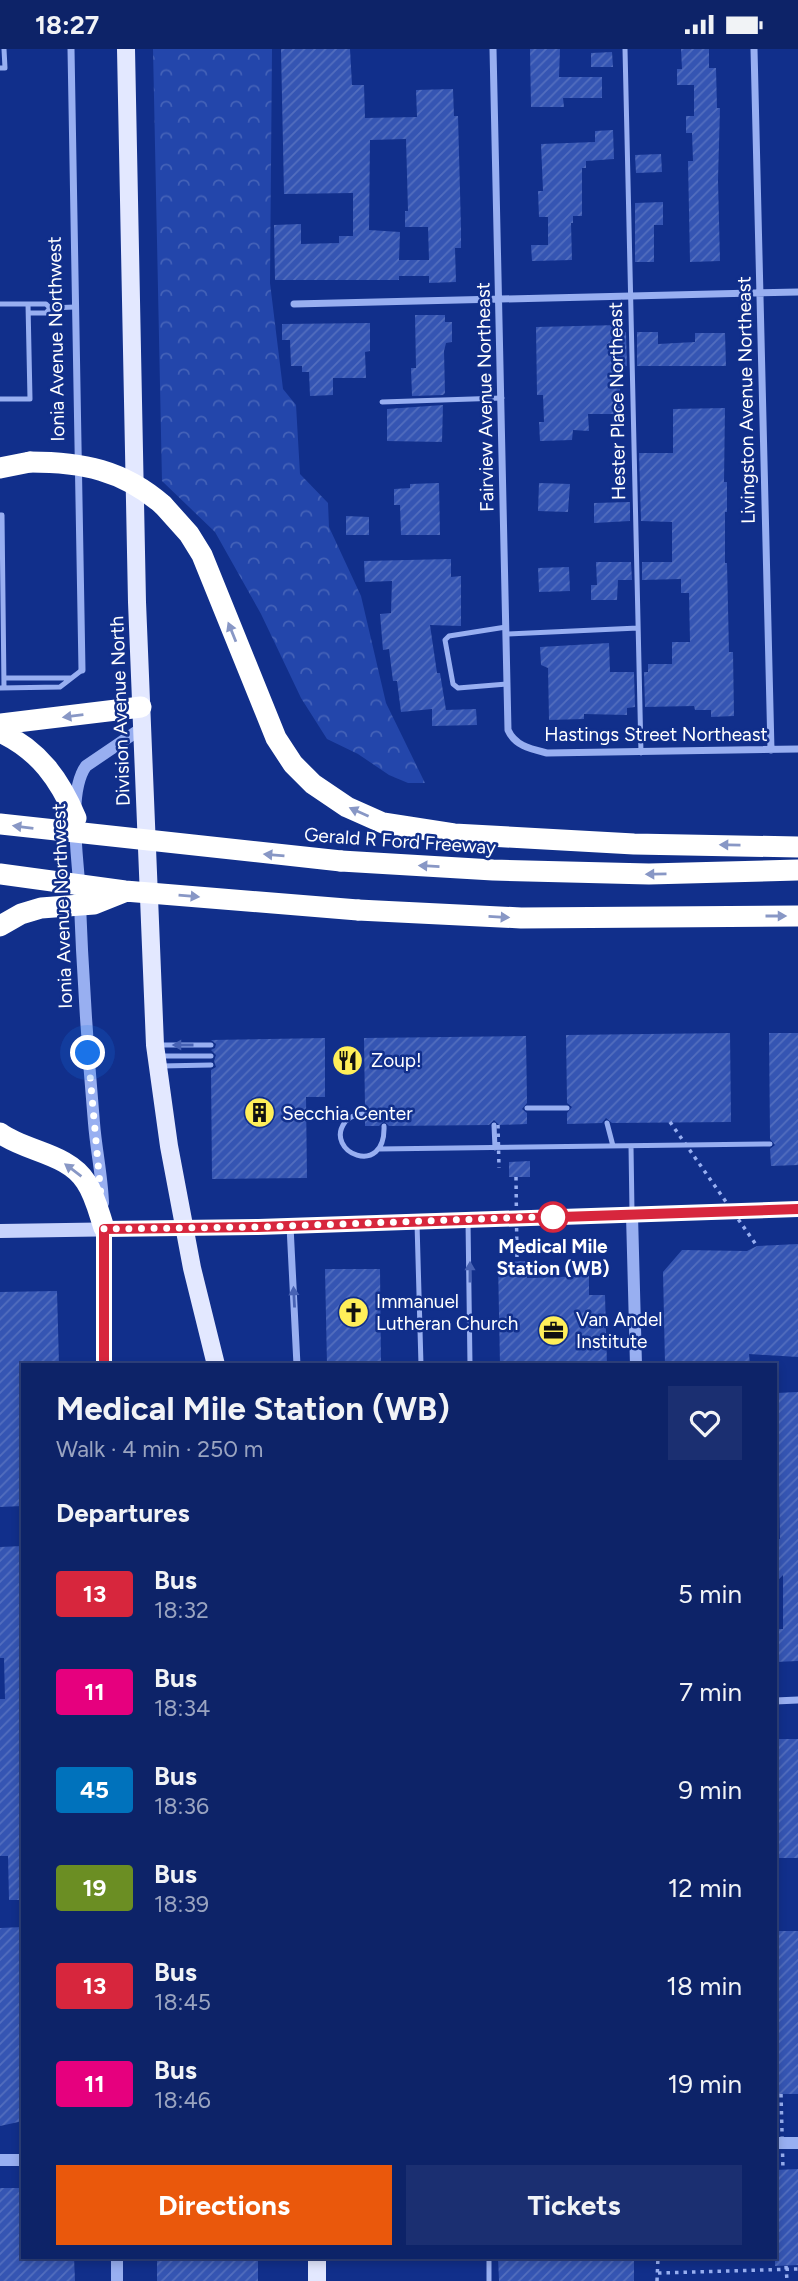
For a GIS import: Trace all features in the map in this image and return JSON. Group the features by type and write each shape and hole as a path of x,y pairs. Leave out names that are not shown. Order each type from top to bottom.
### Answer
{"highway":[{"path":"0,468 30,462 64,462 92,467 118,475 137,485 163,505 190,534 202,555 276,738 293,764 313,784 347,807 383,823 454,834 634,843 798,846"},
{"path":"0,724 141,718"},
{"path":"0,732 38,757 64,790 76,818"},
{"name":"Gerald R Ford Freeway","path":"0,824 341,861 493,870 649,874 798,870"},
{"path":"0,874 125,891 358,910 521,918 798,916"},
{"path":"0,926 21,914 41,908 94,904 125,891"},
{"path":"0,1133 74,1168 90,1189 104,1229"}],"main road":[{"name":"Division Avenue North","path":"126,49 136,588 157,1056 169,1146 189,1254 216,1363"},
{"path":"0,1231 258,1227 798,1209"},
{"path":"317,2259 317,2281"}],"street":[{"name":"Ionia Avenue Northwest","path":"71,49 82,670"},
{"name":"Fairview Avenue Northeast","path":"493,49 508,730 516,742"},
{"name":"Livingston Avenue Northeast","path":"754,49 771,750"},
{"path":"294,304 798,292"},
{"name":"Ionia Avenue Northwest","path":"104,1363 104,1229 82,979 76,818 81,773 141,718"},
{"name":"Hastings Street Northeast","path":"516,742 547,753 798,749"},
{"path":"632,1215 636,1363"},
{"path":"290,1225 297,1363"},
{"path":"777,1701 798,1700"},
{"path":"777,2143 798,2143"},
{"path":"0,2160 21,2160"},
{"path":"117,2259 117,2281"}],"lane":[{"path":"0,68 5,68 4,49"},
{"name":"Hester Place Northeast","path":"625,49 641,753"},
{"path":"0,304 75,307"},
{"path":"0,399 30,399 29,304"},
{"path":"29,313 46,313 50,308"},
{"path":"382,403 502,398"},
{"path":"0,516 2,515 2,688 60,687 82,670"},
{"path":"507,684 457,688 453,684 445,640 449,636 506,630 638,628"},
{"path":"4,678 71,678"},
{"path":"157,1056 211,1045"},
{"path":"157,1056 211,1056"},
{"path":"157,1056 211,1065"},
{"path":"527,1108 567,1108"},
{"path":"365,1114 354,1116 343,1125 341,1139 354,1155 368,1156 379,1149 383,1142 384,1126"},
{"path":"607,1123 613,1146"},
{"path":"495,1148 496,1125"},
{"path":"379,1149 770,1144"},
{"path":"631,1146 632,1215"},
{"path":"468,1219 470,1363"},
{"path":"417,1220 421,1363"},
{"path":"489,2259 489,2281"}],"path":[{"path":"670,1122 757,1246"},
{"path":"496,1125 499,1168"},
{"path":"516,1177 517,1261"},
{"path":"780,2094 783,2170"},
{"path":"657,2281 658,2259"},
{"path":"786,2266 787,2281"},
{"path":"659,2273 798,2269"}],"green space":[{"path":"153,49 272,49 270,283 283,389 296,405 300,474 328,503 329,527 361,596 386,703 425,783 408,783 389,775 358,754 327,739 301,698 261,614 215,532 162,481"}],"building":[{"path":"281,49 350,49 352,85 364,85 365,118 417,117 416,90 453,89 454,116 458,116 461,229 461,248 455,248 456,282 429,283 429,276 399,276 399,280 275,280 274,225 301,224 301,244 339,243 339,236 353,236 353,193 284,194","holes":["406,139 408,211 405,211 405,227 428,227 429,260 399,260 400,232 369,230 370,140"]},
{"path":"530,49 560,49 559,77 602,77 602,98 563,98 564,107 531,107"},
{"path":"681,49 709,49 709,68 716,68 717,108 720,108 720,261 690,262 688,161 693,161 692,133 686,133 686,116 694,116 694,85 677,85 677,69 682,69"},
{"path":"612,52 613,67 591,67 591,53"},
{"path":"613,130 614,159 586,161 586,168 582,168 582,216 573,216 571,223 572,260 532,261 531,245 548,245 548,217 539,217 538,191 543,191 541,144 595,142 595,131"},
{"path":"661,154 662,172 636,173 635,155"},
{"path":"663,202 663,225 654,225 654,262 635,262 635,203"},
{"path":"415,315 445,315 445,322 452,322 452,342 446,343 444,351 443,395 412,396 411,368 416,368"},
{"path":"370,323 370,351 365,352 366,378 333,378 333,395 310,396 309,372 302,372 302,366 291,366 290,340 282,340 282,324"},
{"path":"619,325 619,333 626,332 627,366 620,367 620,414 588,414 589,431 573,430 572,440 540,441 539,422 544,422 543,395 537,395 536,327"},
{"path":"637,332 658,332 658,344 695,342 695,333 725,333 726,366 637,366"},
{"path":"443,405 442,442 387,441 387,409"},
{"path":"725,408 725,563 729,652 733,652 734,716 711,717 711,710 695,710 694,706 645,707 644,672 648,672 648,664 672,664 672,642 690,642 689,593 681,593 681,579 642,580 642,562 672,562 672,522 641,521 639,453 673,453 673,409"},
{"path":"439,483 440,535 401,535 400,505 394,505 394,489 410,488 410,484"},
{"path":"539,483 570,484 568,512 538,511"},
{"path":"630,502 630,521 594,523 594,503"},
{"path":"346,516 369,517 369,535 346,535"},
{"path":"451,559 451,577 461,576 461,626 430,625 437,673 440,673 446,710 476,709 477,725 432,726 432,709 401,712 389,649 383,650 380,614 391,613 392,581 365,582 364,561"},
{"path":"596,562 631,562 632,580 618,580 617,600 591,600 591,585 597,585"},
{"path":"569,567 570,591 539,592 538,568"},
{"path":"609,643 610,672 634,672 635,707 627,708 627,715 584,714 584,719 549,720 548,668 541,665 540,647"},
{"path":"730,1033 731,1122 612,1123 606,1118 602,1123 567,1124 567,1113 572,1107 567,1103 566,1035"},
{"path":"769,1033 798,1033 798,1165 771,1166 770,1149 775,1145 770,1139"},
{"path":"526,1036 527,1103 522,1109 527,1113 527,1124 499,1125 494,1120 489,1125 389,1126 384,1121 379,1126 365,1126 365,1119 370,1115 365,1109 364,1038"},
{"name":"Secchia Center","path":"325,1038 325,1097 306,1097 307,1178 212,1179 211,1070 216,1067 216,1055 211,1050 216,1044 211,1040"},
{"path":"530,1161 530,1177 509,1177 509,1162"},
{"path":"798,1244 798,1357 749,1354 750,1363 665,1363 663,1272 682,1250 747,1251 757,1246"},
{"name":"Van Andel Institute","path":"526,1261 527,1278 589,1276 589,1295 605,1295 607,1363 500,1363 498,1262"},
{"name":"Immanuel Lutheran Church","path":"325,1269 380,1269 381,1363 327,1363"},
{"path":"57,1291 59,1363 21,1363 21,1506 0,1507 0,1292"},
{"path":"798,1392 798,1661 777,1662 777,1629 783,1629 783,1575 777,1581 777,1539 780,1539 777,1393"},
{"path":"21,1546 21,1900 9,1900 8,1856 0,1856 0,1699 5,1699 4,1658 0,1658 0,1547"},
{"path":"777,1739 798,1739 798,1858 777,1858"},
{"path":"21,1927 21,2121 0,2126 0,1928"},
{"path":"777,1931 798,1931 798,2094 777,2094"},
{"path":"798,2169 798,2265 775,2266 777,2170"},
{"path":"0,2188 21,2188 21,2259 74,2259 75,2281 0,2281"},
{"path":"157,2259 258,2259 258,2281 157,2281"},
{"path":"498,2259 634,2259 634,2281 499,2281"}],"bus line":[{"name":"13","path":"104,1363 104,1229 258,1227 798,1209"}],"place":[{"name":"Zoup!","path":"348,1060"},
{"name":"Secchia Center","path":"259,1113"},
{"name":"Medical Mile Station (WB)","path":"553,1217"},
{"name":"Immanuel Lutheran Church","path":"353,1312"},
{"name":"Van Andel Institute","path":"553,1330"}],"route":[{"path":"88,1053 104,1229 258,1227 564,1216 553,1217"}]}
